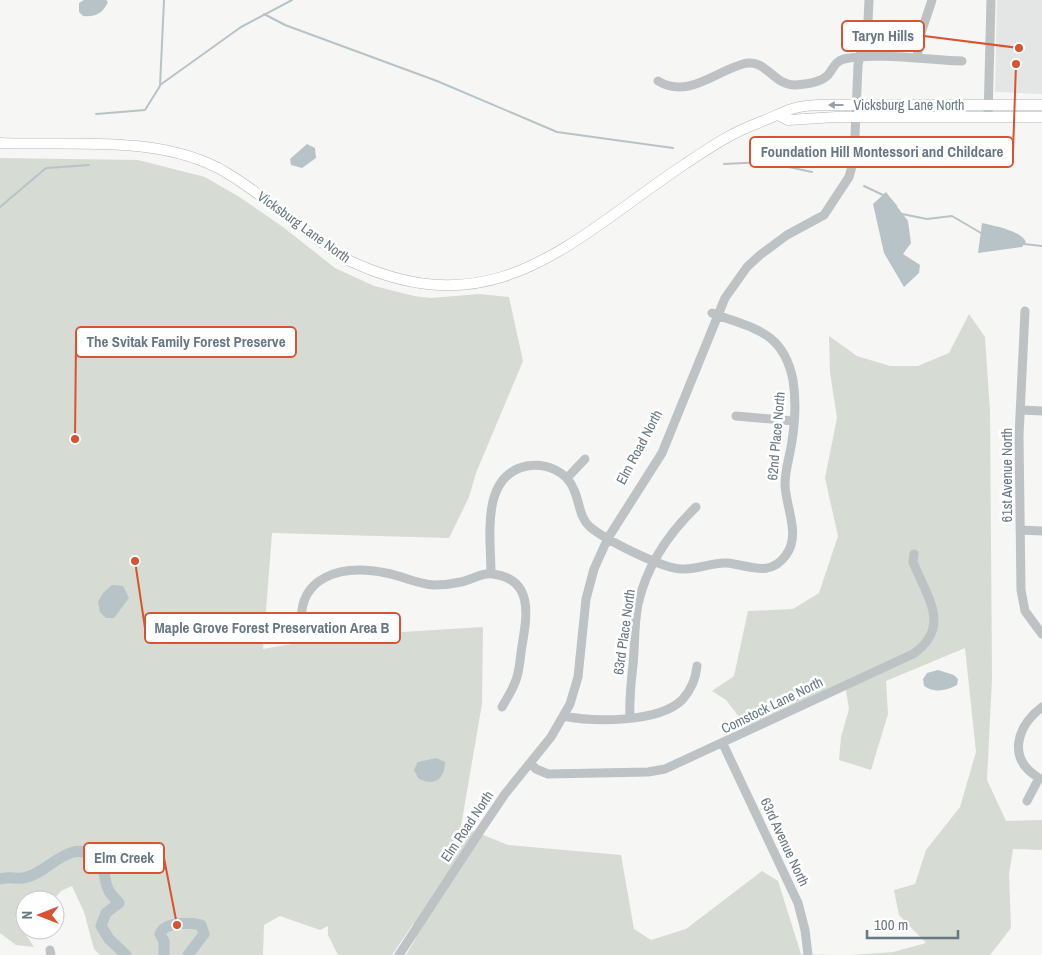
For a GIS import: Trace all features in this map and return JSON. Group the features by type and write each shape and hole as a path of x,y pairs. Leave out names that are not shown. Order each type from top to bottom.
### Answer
{"main road":[{"name":"Vicksburg Lane North","path":"0,143 153,148 188,156 214,166 239,181 348,260 377,273 410,282 458,286 502,277 536,265 565,248 712,146 739,130 778,115 786,109 803,105 856,105 988,111 1042,117"},
{"name":"Vicksburg Lane North","path":"778,115 788,120 816,117 857,118 988,111 1042,105"}],"street":[{"name":"Elm Road North","path":"399,955 505,794 551,737 570,704 578,677 586,599 605,536 662,453 714,314 734,284 760,255 787,235 824,215 826,209 842,191 849,177 854,159 859,58 868,21 869,0"},
{"path":"917,58 921,34 932,0"},
{"path":"988,111 991,0"},
{"path":"658,81 669,87 694,86 722,72 749,62 760,64 782,83 796,85 819,81 829,74 837,63 843,59 917,58 962,61"},
{"name":"61st Avenue North","path":"1025,311 1022,410 1019,436 1022,601 1028,616 1042,634"},
{"name":"62nd Place North","path":"654,561 682,569 726,563 760,570 771,568 780,562 791,546 793,532 785,486 794,421 795,391 786,357 777,342 767,334 714,314"},
{"path":"1022,410 1042,411"},
{"path":"736,416 794,421"},
{"path":"567,478 585,459"},
{"path":"491,573 492,506 495,492 502,479 513,471 527,466 554,468 567,478 574,489 581,516 588,526 654,561"},
{"name":"63rd Place North","path":"630,718 629,694 638,604 654,561 674,530 696,507"},
{"path":"1020,530 1042,530"},
{"name":"Comstock Lane North","path":"531,764 536,769 548,774 648,772 665,769 723,744 913,654 924,646 935,629 934,615 913,562 914,554"},
{"path":"302,630 301,607 315,582 329,575 349,571 387,573 424,584 445,585 491,573 517,582 527,603 516,680 502,706"},
{"path":"563,716 593,719 630,718 651,715 680,701 696,679 698,666"},
{"path":"1027,801 1040,779 1024,764 1018,745 1024,725 1042,707"},
{"name":"63rd Avenue North","path":"723,744 798,903 805,930 808,955"}],"shaded area":[{"path":"84,0 106,0 108,2 98,14 83,16 79,12 79,3"},
{"path":"997,0 1042,0 1042,94 995,92"},
{"path":"307,144 315,148 316,158 302,168 291,165 290,159"},
{"path":"0,158 138,160 205,177 241,198 283,227 335,268 374,286 414,296 431,298 479,294 509,297 523,361 476,473 469,497 449,538 272,533 263,649 338,636 483,627 482,704 461,826 508,845 621,855 634,929 651,940 686,929 762,871 778,881 801,954 833,955 406,955 416,938 416,926 413,924 392,955 338,955 328,935 328,926 320,930 280,916 264,925 263,955 100,955 94,949 84,912 72,886 63,890 15,890 15,940 29,940 34,947 16,945 0,933"},
{"path":"886,192 908,221 911,243 903,254 920,265 919,273 904,287 884,253 873,204"},
{"path":"982,223 1018,234 1026,242 1022,247 978,253"},
{"path":"969,314 985,337 990,411 992,678 987,780 1006,821 1042,820 1042,850 1013,849 1009,874 1011,928 990,955 851,955 893,952 926,943 899,915 894,890 915,884 926,850 960,807 976,752 965,648 886,681 888,714 871,770 839,760 841,737 849,709 845,685 750,731 726,700 712,691 734,676 748,611 793,609 819,593 838,536 825,478 837,418 830,372 829,336 857,356 890,366 918,366 949,353"},
{"path":"112,585 123,586 129,598 114,618 106,618 100,612 98,602 103,593"},
{"path":"938,670 954,675 958,679 957,685 949,689 940,690 932,690 924,686 923,679 927,673"},
{"path":"436,758 445,762 443,773 440,777 433,782 423,781 418,778 414,770 418,762"}],"waterway":[{"path":"96,114 145,110 160,86 164,0"},
{"path":"160,85 241,27 292,0"},
{"path":"264,14 285,25 437,81 557,132 673,148"},
{"path":"724,164 765,162 812,172"},
{"path":"0,207 46,168 89,165"},
{"path":"864,186 883,195"},
{"path":"890,199 896,206"},
{"path":"902,214 927,219 952,216 981,233"},
{"path":"1024,244 1042,246"},
{"path":"0,879 23,878 32,875 59,858 77,851 86,853 96,859 102,867 109,891 119,903 106,913 101,926 109,939 126,955"},
{"path":"164,955 164,941 160,934 162,930 178,924 191,923 201,925 204,934 188,955"}],"place":[{"name":"Taryn Hills","path":"1019,48"},
{"name":"Foundation Hill Montessori and Childcare","path":"1016,64"},
{"name":"The Svitak Family Forest Preserve","path":"75,439"},
{"name":"Maple Grove Forest Preservation Area B","path":"135,561"},
{"name":"Elm Creek","path":"177,925"}]}
